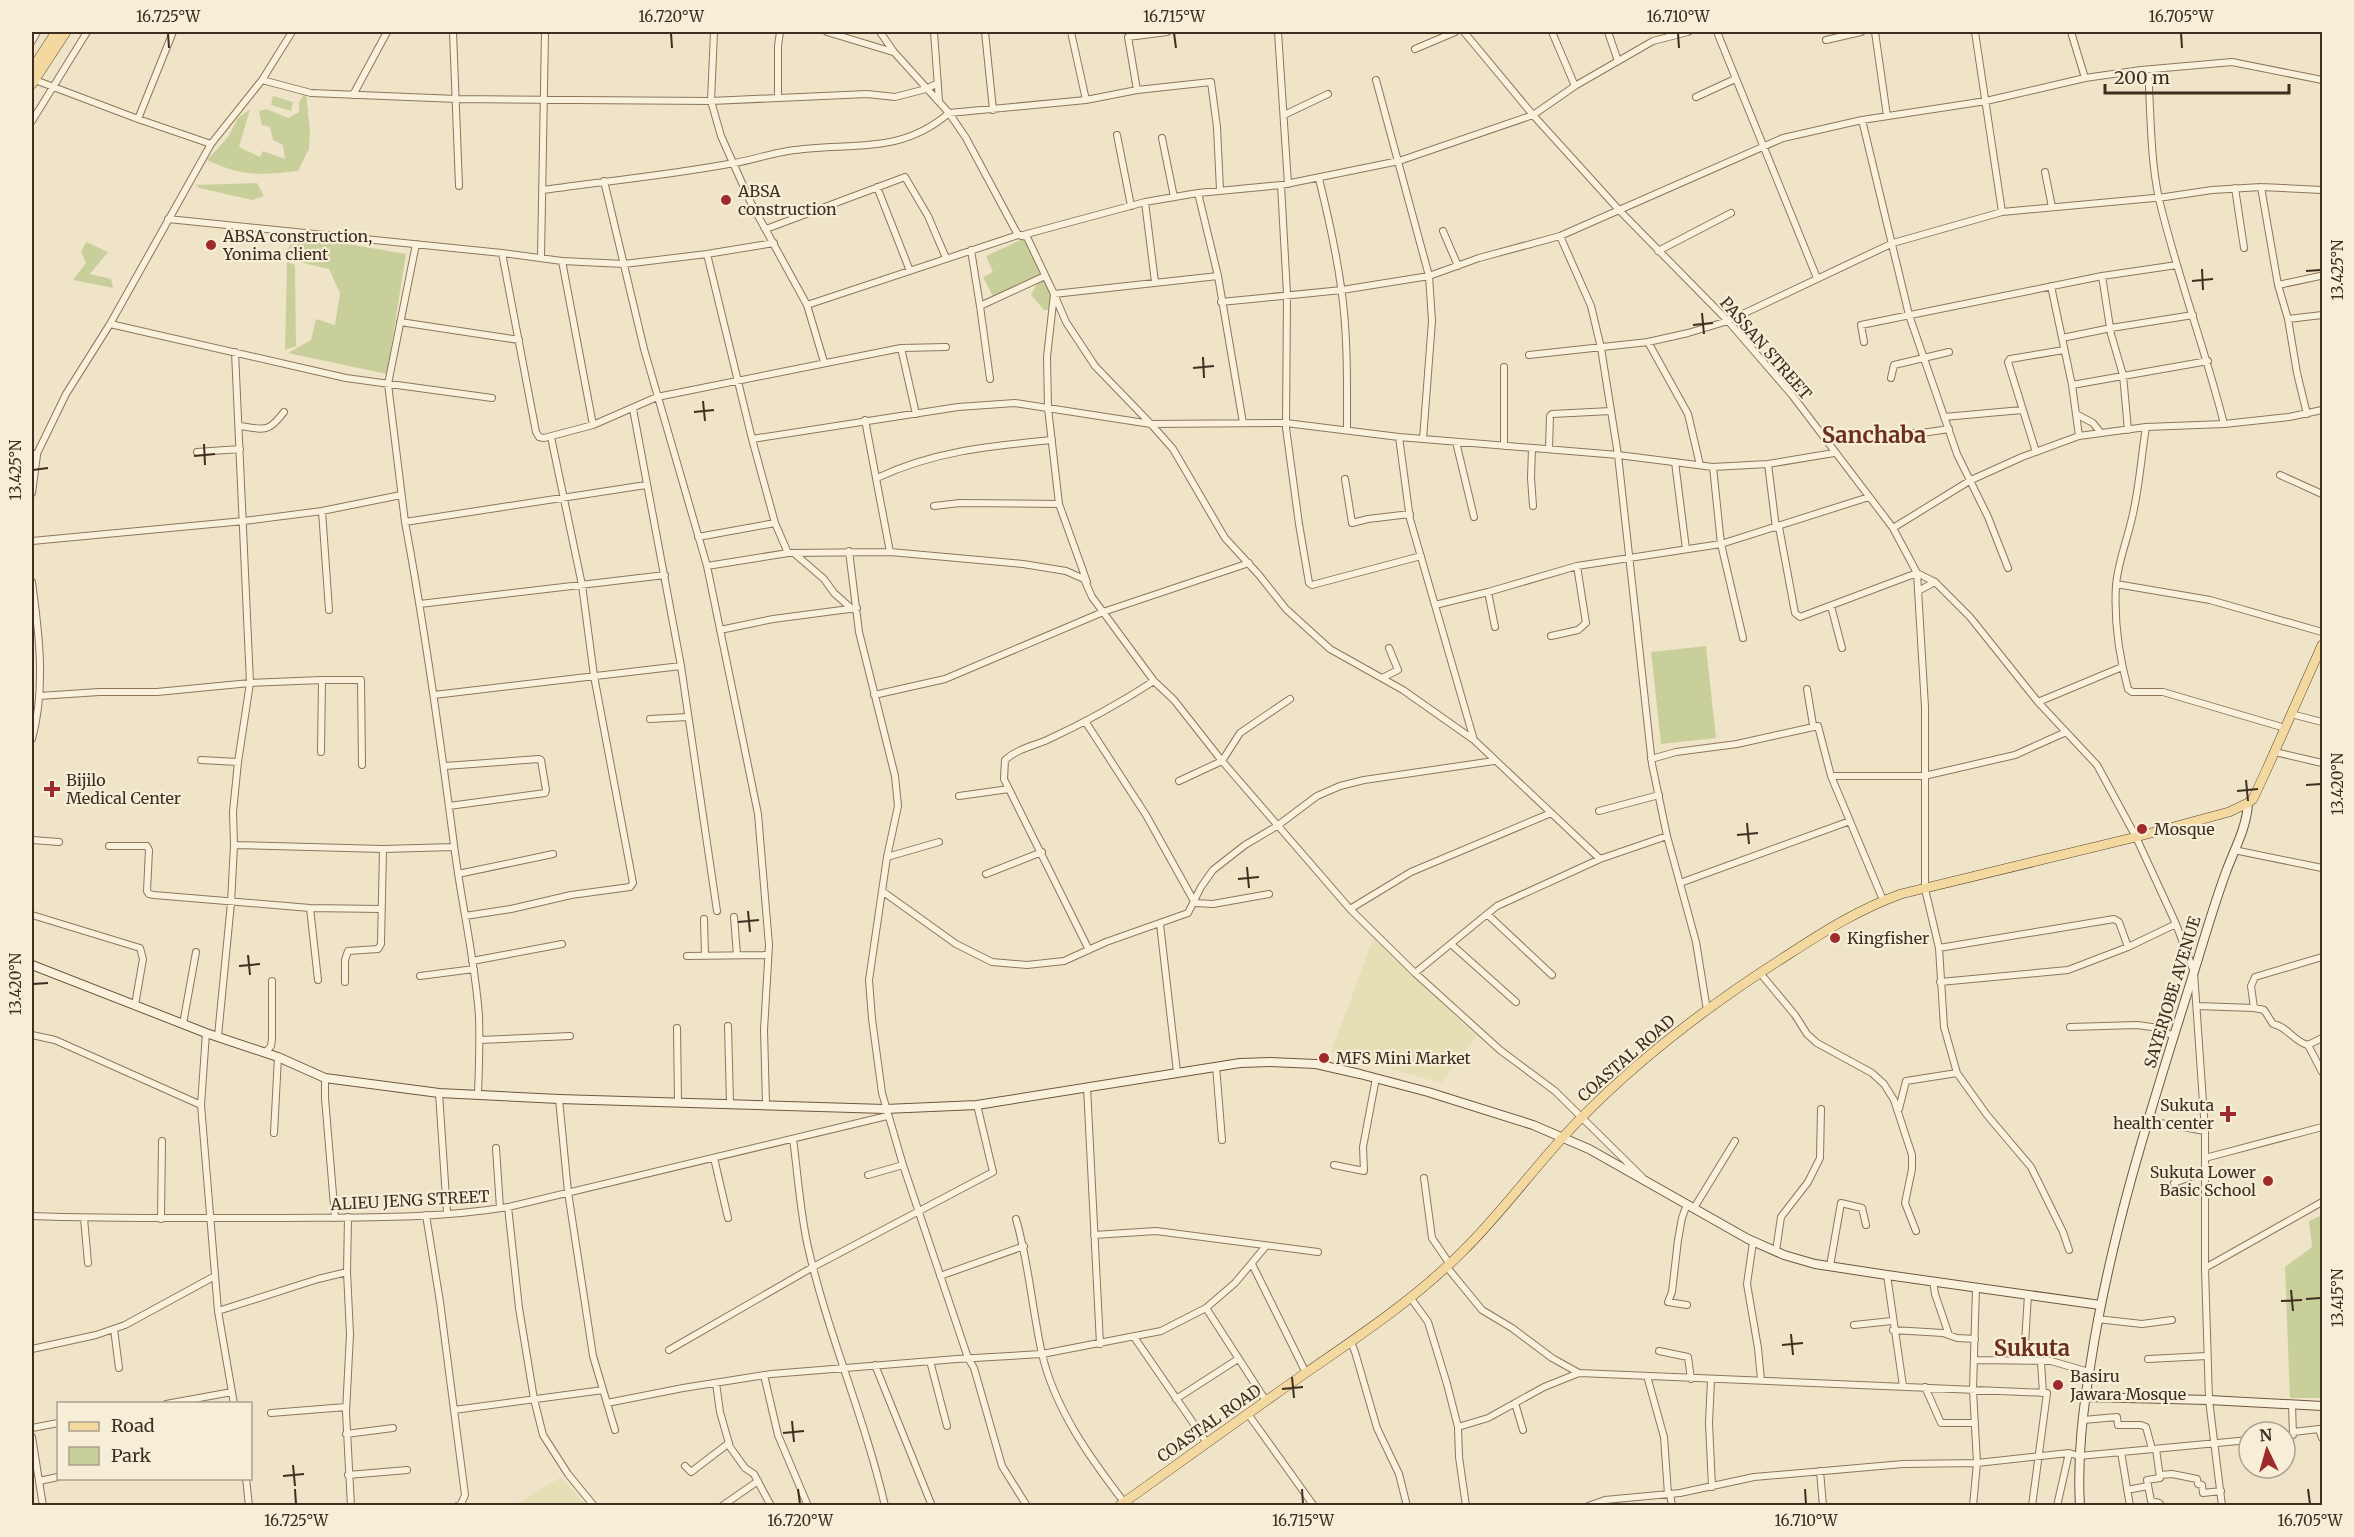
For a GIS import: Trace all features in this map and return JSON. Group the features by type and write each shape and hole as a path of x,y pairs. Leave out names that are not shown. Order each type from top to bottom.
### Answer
{"main road":[{"path":"32,69 56,32"},
{"path":"33,82 66,32"},
{"name":"SAYERJOBE AVENUE","path":"2248,803 2253,799 2322,645"},
{"name":"COASTAL ROAD","path":"1122,1504 1351,1342 1410,1297 1462,1252 1581,1117 1644,1058 1675,1032 1760,973 1849,916 1883,900 2136,837 2229,812 2248,803"}],"street":[{"path":"32,41 37,32"},
{"path":"32,120 87,32"},
{"path":"138,119 173,32"},
{"path":"32,464 34,454 66,394 110,324 211,144 262,80 292,32"},
{"path":"352,95 387,32"},
{"path":"453,32 459,186"},
{"path":"541,258 545,32"},
{"path":"714,32 711,101 733,164 807,305 824,362"},
{"path":"778,98 780,32"},
{"path":"827,32 894,52"},
{"path":"880,32 894,52 949,113 966,138 1018,235 1027,237 1066,322 1095,366 1173,449 1225,538 1249,563 1286,609 1330,649 1404,690 1474,740 1600,859"},
{"path":"934,32 939,102"},
{"path":"985,32 993,110"},
{"path":"1071,32 1086,100"},
{"path":"1137,90 1128,38 1167,32"},
{"path":"1278,32 1284,115 1287,423 1291,472 1309,583 1312,585 1421,556"},
{"path":"1414,49 1455,32"},
{"name":"PASSAN STREET","path":"1464,32 1533,115 1620,212 1728,321 1792,395 1893,528 1917,573"},
{"path":"807,305 1018,235 1145,202 1220,190 1319,179 1399,161 1533,115 1575,86 1552,32"},
{"path":"1608,32 1618,61"},
{"path":"1550,103 1664,34 1688,32"},
{"path":"1717,32 1817,278"},
{"path":"1826,40 1861,32"},
{"path":"1875,32 1887,116"},
{"path":"1975,32 2002,212"},
{"path":"2071,32 2085,78"},
{"path":"1221,302 1342,290 1429,276 1479,258 1560,236 1620,212 1783,138 1862,120 1986,101 2085,78 2148,70 2232,62 2322,80 2322,74"},
{"path":"2148,70 2154,163 2159,197 2224,424"},
{"path":"1696,97 1735,79"},
{"path":"262,80 310,93 352,95 457,99 711,101 867,94 896,97 926,89 938,82"},
{"path":"1376,80 1429,276 1432,321 1430,375 1423,439"},
{"path":"33,82 211,144"},
{"path":"543,190 733,164 790,151 862,147 909,138 933,127 949,113 1086,100 1137,90 1211,82 1217,127 1220,190"},
{"path":"1284,115 1328,94"},
{"path":"1862,120 1909,315 1957,454 1971,480 2008,568"},
{"path":"1117,135 1131,206"},
{"path":"1162,138 1174,197"},
{"path":"2045,172 2052,207"},
{"path":"766,229 906,177 928,216 946,258"},
{"path":"1319,179 1342,290 1347,378 1347,430"},
{"path":"604,182 657,397 707,566 758,814 768,955 764,1030 766,1104"},
{"path":"877,187 910,271"},
{"path":"2261,187 2278,285 2288,319 2296,373 2307,414"},
{"path":"2235,188 2244,248"},
{"path":"1528,355 1648,342 1728,321 1893,243 2002,212 2235,188 2322,190"},
{"path":"1198,193 1218,276 1243,423"},
{"path":"1145,202 1155,282"},
{"path":"1658,251 1731,213"},
{"path":"168,219 562,261 624,264 774,243"},
{"path":"1443,231 1458,266"},
{"path":"1560,236 1591,306 1601,348 1618,455 1652,759 1667,836 1696,942 1707,1010"},
{"path":"416,244 388,384 401,495 445,766 454,847 474,969 479,1040 478,1093"},
{"path":"971,250 990,379"},
{"path":"502,253 536,432 539,437 552,437 593,425 657,397 901,348 946,347"},
{"path":"706,254 775,523 791,553 824,579 834,593 855,608"},
{"path":"562,261 593,425"},
{"path":"1864,342 1861,325 2102,276 2178,265"},
{"path":"980,306 1045,276"},
{"path":"1054,294 1218,276"},
{"path":"2102,276 2111,328 2123,375 2128,430"},
{"path":"2278,285 2320,276"},
{"path":"2051,286 2072,386 2079,436"},
{"path":"1054,294 1047,357 1048,408 1059,504 1092,597 1154,681 1174,700 1222,761 1350,909 1415,974 1500,1050 1555,1092 1649,1184"},
{"path":"2062,338 2193,315"},
{"path":"2288,319 2322,315"},
{"path":"400,322 519,340"},
{"path":"110,324 346,378 492,398"},
{"path":"1648,342 1688,414 1700,465"},
{"path":"901,348 916,414"},
{"path":"2036,452 2008,362 2010,359 2064,350"},
{"path":"218,1036 231,903 233,812 250,683 244,521 234,352"},
{"path":"1892,378 1894,365 1949,352"},
{"path":"2072,386 2123,375 2208,362"},
{"path":"1503,446 1504,367"},
{"path":"752,439 958,407 1015,403 1151,424 1287,423 1399,437 1618,455 1713,467 1768,464 1834,453"},
{"path":"633,409 681,666 717,911"},
{"path":"1944,417 2022,410"},
{"path":"1893,528 1971,480 2079,436 2146,427 2224,424 2307,414 2322,410"},
{"path":"1549,449 1550,416 1552,414 1611,411"},
{"path":"239,426 267,429 273,426 284,412"},
{"path":"2076,414 2093,423 2101,433"},
{"path":"865,420 890,552"},
{"path":"2146,427 2131,522 2116,584 2117,625 2122,667 2128,689 2132,692 2163,692 2285,728"},
{"path":"1893,433 1922,433 1948,429"},
{"path":"465,916 511,909 571,895 630,887 633,883 594,676 582,585 552,437"},
{"path":"1399,437 1410,514 1474,740"},
{"path":"877,478 893,470 949,452 1052,440"},
{"path":"1456,442 1474,517"},
{"path":"1532,448 1530,478 1533,506"},
{"path":"197,452 240,449"},
{"path":"32,494 34,454"},
{"path":"1675,462 1686,549"},
{"path":"1768,464 1777,527 1795,613 1800,617 1805,617 1917,573 1935,582 1999,651 2038,702 2097,765 2136,837 2176,924 2194,972 2197,1006 2205,1131 2205,1268 2209,1400 2222,1506"},
{"path":"1713,467 1721,544 1743,639"},
{"path":"2280,475 2322,494"},
{"path":"1345,479 1352,523 1410,514"},
{"path":"405,522 646,485"},
{"path":"32,541 244,521 322,511 401,495"},
{"path":"1436,605 1577,566 1721,544 1869,497"},
{"path":"934,506 960,503 1059,504"},
{"path":"322,511 329,610"},
{"path":"698,537 775,523"},
{"path":"849,551 859,632 895,776 897,806 869,980 872,1019 886,1113 968,1358 974,1368 1002,1466 1027,1506"},
{"path":"707,566 791,553 890,552 1049,567 1076,574 1088,585"},
{"path":"874,694 945,679 1103,612 1249,563"},
{"path":"1551,636 1578,630 1586,623 1577,566"},
{"path":"1917,573 1925,707 1925,889 1939,948 1944,1027 1956,1073 1987,1115 2031,1167 2063,1232 2068,1250"},
{"path":"420,604 665,575"},
{"path":"32,582 38,618 39,696 32,739"},
{"path":"1918,591 1935,582"},
{"path":"2116,584 2210,600 2322,632"},
{"path":"1488,592 1495,627"},
{"path":"1831,606 1842,648"},
{"path":"720,630 773,619 855,608"},
{"path":"1382,678 1398,670 1389,648"},
{"path":"434,695 681,666"},
{"path":"2038,702 2122,667"},
{"path":"39,696 99,692 157,692 250,683 357,679 362,683 362,765"},
{"path":"321,752 322,680"},
{"path":"1089,950 1004,779 1005,760 1013,753 1046,740 1117,705 1154,681"},
{"path":"1807,688 1813,726"},
{"path":"1179,781 1222,761 1240,733 1290,699"},
{"path":"2291,714 2322,722"},
{"path":"650,719 688,717"},
{"path":"1085,721 1146,815 1195,903"},
{"path":"1652,759 1687,750 1737,744 1813,726 1819,727 1831,776 1883,900"},
{"path":"1831,776 1924,776 2015,755 2066,732"},
{"path":"2275,752 2322,763"},
{"path":"445,766 539,759 542,760 546,790 545,793 450,806"},
{"path":"201,760 238,762"},
{"path":"882,891 956,944 992,962 1027,965 1064,961 1188,913 1214,870 1245,845 1277,826 1317,796 1340,786 1364,780 1494,760"},
{"path":"959,796 1009,789"},
{"path":"1599,811 1659,795"},
{"name":"SAYERJOBE AVENUE","path":"2080,1506 2079,1456 2085,1398 2097,1319 2115,1238 2194,972 2246,819 2248,803"},
{"path":"1350,909 1411,872 1551,813"},
{"path":"1680,883 1850,820"},
{"path":"1415,974 1497,906 1600,859 1667,836"},
{"path":"32,840 59,842"},
{"path":"887,857 939,842"},
{"path":"234,845 383,849 454,847"},
{"path":"110,846 147,846 149,850 149,894 231,903 310,908 381,909"},
{"path":"345,982 345,960 348,951 378,950 381,944 383,849"},
{"path":"2234,850 2322,868"},
{"path":"986,874 1042,852"},
{"path":"458,874 553,854"},
{"path":"1195,903 1213,904 1269,894"},
{"path":"310,908 318,980"},
{"path":"1486,914 1552,975"},
{"path":"32,915 140,948 143,959 135,1005"},
{"path":"734,917 737,955"},
{"path":"704,919 705,956"},
{"path":"1939,948 2114,919 2120,922 2128,947"},
{"path":"1160,924 1177,1072"},
{"path":"1940,982 2068,970 2128,947 2176,924"},
{"path":"472,961 562,944"},
{"path":"1451,944 1516,1002"},
{"path":"183,1024 196,952"},
{"path":"687,956 768,955"},
{"path":"2254,1008 2251,986 2255,977 2322,957"},
{"path":"32,964 206,1033 278,1057 325,1078 439,1093 478,1093 559,1099 766,1104 886,1113 977,1105 1216,1066 1270,1062 1316,1064 1428,1092 1564,1136 1753,1242 1776,1251 1830,1266 2100,1305"},
{"path":"420,976 474,969"},
{"path":"1760,973 1817,1044 1872,1073 1884,1084 1894,1100 1912,1155 1912,1169 1905,1203 1916,1231"},
{"path":"265,1053 271,1046 272,1039 272,981"},
{"path":"2197,1006 2264,1010 2273,1024 2279,1025 2300,1042 2308,1045 2322,1072"},
{"path":"2070,1027 2137,1024 2174,1036"},
{"path":"728,1026 730,1103"},
{"path":"677,1028 678,1102"},
{"path":"206,1033 201,1105 218,1311 234,1402"},
{"path":"32,1035 55,1040 201,1105"},
{"path":"479,1040 570,1036"},
{"path":"2308,1045 2322,1038"},
{"path":"274,1133 278,1057"},
{"path":"1216,1066 1222,1140"},
{"path":"1898,1112 1905,1081 1956,1073"},
{"path":"325,1078 336,1218"},
{"path":"1334,1166 1364,1171 1363,1147 1376,1078"},
{"path":"1087,1087 1100,1344"},
{"path":"439,1093 447,1213"},
{"path":"559,1099 568,1192 593,1356 615,1430"},
{"path":"669,1350 813,1267 993,1172 977,1105"},
{"path":"1776,1251 1781,1217 1808,1182 1820,1158 1821,1108"},
{"name":"ALIEU JENG STREET","path":"32,1216 161,1219 336,1218 426,1215 500,1208 793,1139 886,1113"},
{"path":"2149,1121 2205,1131"},
{"path":"2205,1158 2322,1127"},
{"path":"793,1139 813,1267 878,1476 885,1506"},
{"path":"161,1219 162,1141"},
{"path":"1687,1305 1668,1302 1672,1292 1682,1218 1735,1141"},
{"path":"496,1148 500,1208"},
{"path":"714,1158 728,1218"},
{"path":"868,1175 903,1165"},
{"path":"2174,1183 2204,1172"},
{"path":"1424,1178 1432,1238 1448,1265 1482,1310 1552,1358 1580,1373"},
{"path":"2205,1268 2322,1202"},
{"path":"1830,1266 1841,1203 1862,1208 1866,1225"},
{"path":"508,1207 519,1308 534,1399 543,1435 568,1474 594,1506"},
{"path":"426,1215 465,1495 461,1504 457,1506"},
{"path":"348,1217 347,1272 350,1334 346,1434 351,1506"},
{"path":"84,1218 88,1263"},
{"path":"1016,1219 1024,1246 1042,1354 1060,1408 1122,1504"},
{"path":"1094,1235 1156,1231 1318,1252"},
{"path":"1753,1242 1747,1284 1761,1380"},
{"path":"940,1276 1024,1246"},
{"path":"607,1404 764,1375 1042,1354 1161,1331 1206,1308 1252,1264 1266,1246"},
{"path":"1252,1264 1306,1373"},
{"path":"218,1311 347,1272"},
{"path":"1887,1275 1893,1330 1903,1386"},
{"path":"32,1349 125,1325 215,1276"},
{"path":"1933,1281 1949,1335"},
{"path":"1973,1506 1977,1463 1973,1390 1976,1287"},
{"path":"2024,1361 2028,1294"},
{"path":"1410,1297 1428,1322 1458,1427 1459,1456 1466,1506"},
{"path":"1206,1308 1266,1401"},
{"path":"2097,1319 2142,1324 2172,1320"},
{"path":"1854,1325 1892,1321"},
{"path":"114,1329 119,1368"},
{"path":"1893,1330 1943,1333 1957,1338 1975,1339"},
{"path":"1134,1337 1207,1443"},
{"path":"1351,1342 1377,1428 1399,1474 1407,1506"},
{"path":"1659,1351 1688,1357 1691,1378"},
{"path":"2148,1359 2207,1356"},
{"path":"1176,1399 1238,1359"},
{"path":"1974,1360 2051,1361 2089,1372"},
{"path":"930,1361 947,1426"},
{"path":"2032,1506 2037,1456 2044,1424 2046,1393 2043,1393 2041,1362"},
{"path":"875,1365 932,1506"},
{"path":"1458,1427 1488,1418 1544,1387 1580,1373 2043,1393"},
{"path":"764,1375 778,1435 808,1506"},
{"path":"1647,1376 1664,1437 1672,1506"},
{"path":"1712,1380 1709,1423 1712,1488"},
{"path":"716,1383 720,1412 729,1443 745,1468 754,1474 769,1505"},
{"path":"1925,1387 1941,1423 1975,1423"},
{"path":"454,1410 603,1390"},
{"path":"177,1402 232,1392"},
{"path":"2085,1398 2209,1400 2322,1406"},
{"path":"1515,1402 1522,1430"},
{"path":"2292,1405 2293,1420"},
{"path":"271,1413 346,1407"},
{"path":"1248,1414 1314,1506"},
{"path":"2083,1420 2117,1417 2118,1425 2146,1427 2160,1475"},
{"path":"32,1428 57,1423"},
{"path":"346,1434 393,1428"},
{"path":"2297,1432 2319,1429 2322,1438"},
{"path":"32,1437 43,1506"},
{"path":"1588,1506 1605,1500 1712,1488 1754,1477 1903,1464 1977,1463 2068,1453 2079,1456 2237,1441"},
{"path":"686,1466 691,1472 729,1443"},
{"path":"2121,1452 2130,1506"},
{"path":"2057,1506 2068,1453"},
{"path":"348,1475 406,1470"},
{"path":"1820,1471 1823,1506"},
{"path":"2162,1506 2151,1501 2147,1480 2160,1478 2160,1475 2172,1474 2198,1479 2203,1493 2221,1491"},
{"path":"39,1481 57,1478"},
{"path":"246,1480 249,1506"},
{"path":"723,1505 758,1481"},
{"path":"2127,1490 2148,1486"}],"shaded area":[{"path":"1373,939 1476,1036 1441,1083 1331,1052"},
{"path":"561,1477 585,1505 515,1505"}],"green space":[{"path":"306,92 310,132 309,149 298,171 242,172 207,160 228,137 238,118 250,109 239,147 260,157 263,151 285,159 283,145 273,140 270,127 262,125 259,111 267,109 288,118 299,112 299,102"},
{"path":"273,96 293,102 291,111 271,105"},
{"path":"257,183 264,196 252,200 199,188 196,185"},
{"path":"296,235 406,254 387,374 288,353 311,340 316,319 335,325 340,293 329,269 290,260 288,249"},
{"path":"1027,237 1054,294 1054,310 1044,310 1031,295 1037,284 1032,279 993,297 983,277 993,272 986,256"},
{"path":"86,242 108,252 90,274 111,279 113,288 73,280 86,263 81,252"},
{"path":"287,262 295,265 296,346 285,350"},
{"path":"1706,646 1716,738 1661,744 1651,652"},
{"path":"2322,1215 2322,1398 2290,1398 2285,1267 2312,1247 2309,1221"}],"place":[{"name":"ABSA construction","path":"726,200"},
{"name":"ABSA construction, Yonima client","path":"211,245"},
{"name":"Bijilo Medical Center","path":"52,789"},
{"name":"Mosque","path":"2142,829"},
{"name":"Kingfisher","path":"1835,938"},
{"name":"MFS Mini Market","path":"1324,1058"},
{"name":"Sukuta health center","path":"2228,1114"},
{"name":"Sukuta Lower Basic School","path":"2268,1181"},
{"name":"Basiru Jawara Mosque","path":"2058,1385"}],"district":[{"name":"Sanchaba","path":"1874,435"},
{"name":"Sukuta","path":"2032,1348"}]}
